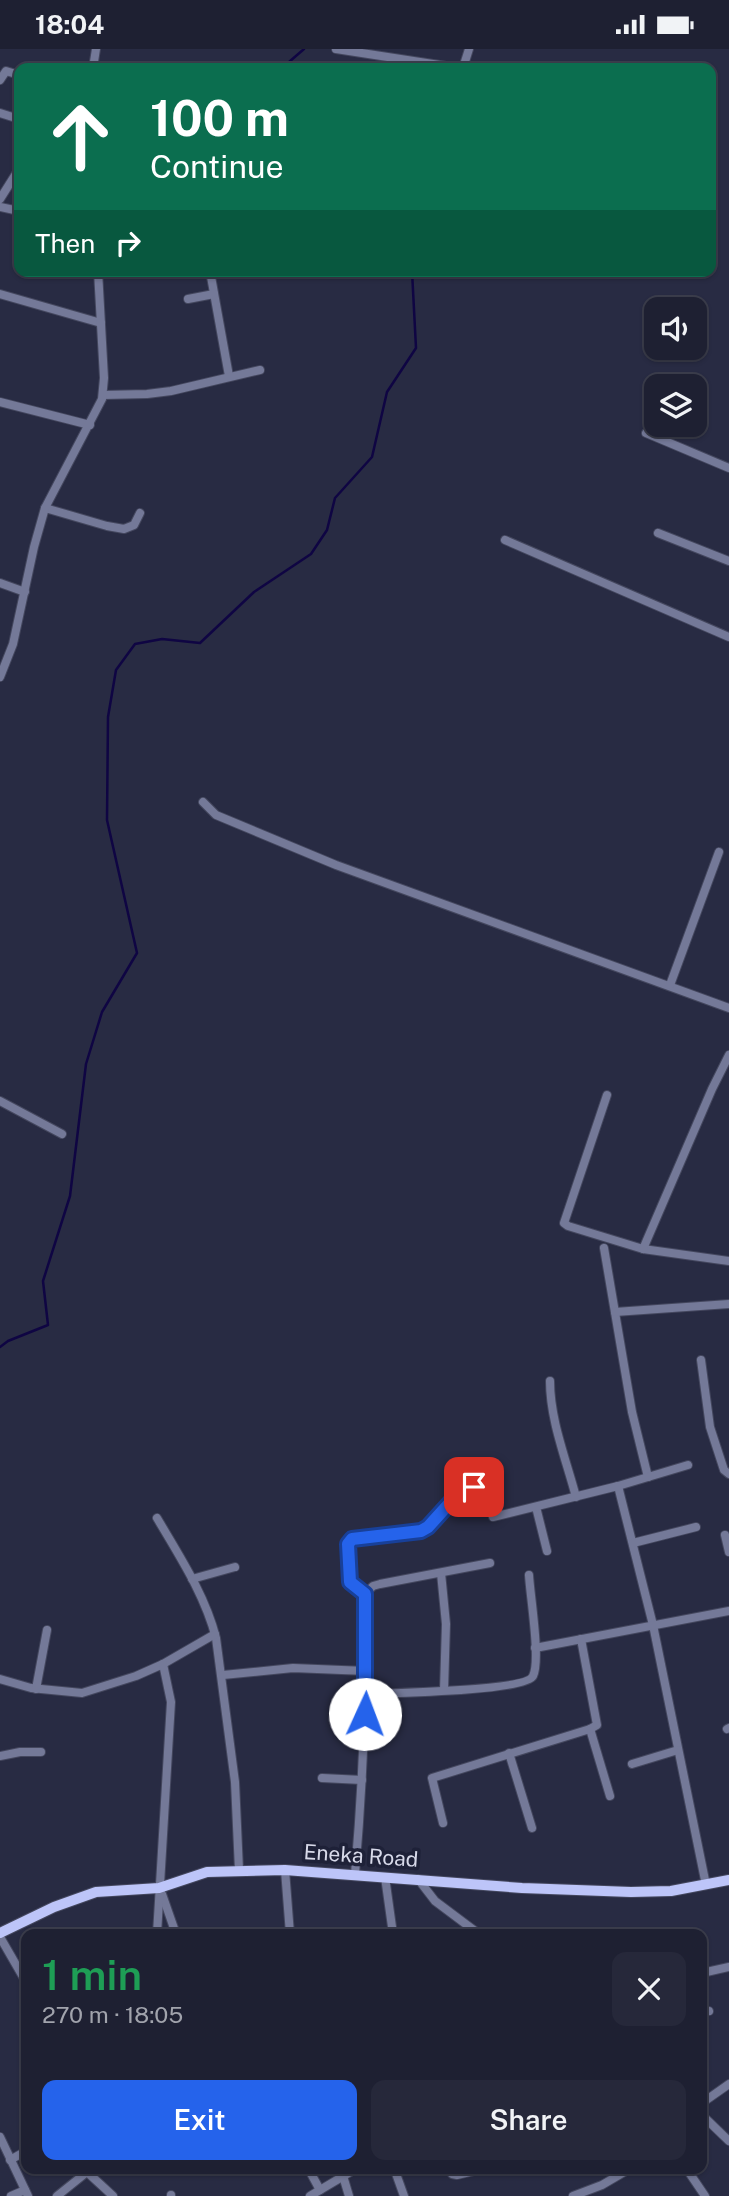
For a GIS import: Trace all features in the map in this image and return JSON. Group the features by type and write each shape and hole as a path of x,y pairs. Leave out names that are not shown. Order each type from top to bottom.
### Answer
{"main road":[{"name":"Eneka Road","path":"0,1935 54,1907 96,1892 159,1888 206,1872 285,1870 535,1889 619,1892 660,1892 729,1880"}],"street":[{"path":"336,49 428,63"},
{"path":"0,80 6,71 14,73"},
{"path":"0,199 14,177"},
{"path":"0,677 13,645 45,508 90,425 103,395 98,277"},
{"path":"211,277 229,376"},
{"path":"188,299 214,293"},
{"path":"0,294 101,323"},
{"path":"103,395 170,391 260,370"},
{"path":"0,402 90,425"},
{"path":"655,437 729,468"},
{"path":"45,508 107,527 124,529 134,525 140,513"},
{"path":"658,533 729,561"},
{"path":"505,540 729,637"},
{"path":"0,583 25,592"},
{"path":"203,802 216,815 336,865 729,1008"},
{"path":"670,985 719,852"},
{"path":"643,1249 729,1055"},
{"path":"607,1095 563,1220 568,1226 643,1249 729,1261"},
{"path":"0,1101 62,1134"},
{"path":"604,1248 632,1412 648,1477"},
{"path":"615,1312 729,1304"},
{"path":"701,1360 710,1427 724,1470 729,1474"},
{"path":"550,1381 553,1419 576,1497"},
{"path":"493,1517 618,1486 688,1465"},
{"path":"618,1486 653,1625 706,1885"},
{"path":"365,1594 350,1582 348,1544 352,1539 421,1531 428,1527 457,1495 474,1487"},
{"path":"536,1507 547,1551"},
{"path":"157,1518 192,1579 210,1616 215,1634 223,1675 236,1794 239,1870"},
{"path":"633,1543 696,1527"},
{"path":"725,1535 729,1552"},
{"path":"355,1874 366,1671 365,1594 373,1586 490,1563"},
{"path":"192,1579 234,1566"},
{"path":"440,1573 446,1624 444,1690"},
{"path":"365,1693 444,1690 530,1681 535,1673 535,1648 529,1575"},
{"path":"535,1648 729,1611"},
{"path":"36,1689 47,1630"},
{"path":"0,1679 36,1689 82,1693 136,1676 215,1634"},
{"path":"443,1823 432,1778 597,1725 581,1639"},
{"path":"158,1929 171,1702 163,1664"},
{"path":"223,1675 293,1668 366,1671"},
{"path":"590,1729 610,1796"},
{"path":"632,1764 678,1750"},
{"path":"0,1756 19,1752 41,1752"},
{"path":"509,1753 532,1828"},
{"path":"322,1778 362,1780"},
{"path":"285,1870 290,1929"},
{"path":"385,1877 392,1929"},
{"path":"418,1879 435,1901 472,1929"},
{"path":"159,1888 172,1929"},
{"path":"0,1935 21,1973"},
{"path":"707,1972 729,1967"},
{"path":"707,2099 729,2084"},
{"path":"707,2121 728,2139"},
{"path":"0,2137 27,2193 11,2196"},
{"path":"10,2160 21,2154"},
{"path":"57,2196 84,2174"},
{"path":"89,2174 113,2196"},
{"path":"311,2174 320,2190"},
{"path":"310,2196 347,2174"},
{"path":"396,2174 404,2196"},
{"path":"572,2196 589,2194 621,2174"},
{"path":"690,2174 705,2196"},
{"path":"344,2176 349,2196"}],"waterway":[{"path":"288,63 304,49"},
{"path":"0,1347 8,1341 48,1325 43,1281 70,1196 86,1064 102,1012 137,953 107,820 108,717 116,670 135,644 162,639 200,643 254,592 311,554 327,530 335,498 372,457 387,392 416,348 412,277"}],"route":[{"path":"365,1714 365,1594 350,1582 348,1544 352,1539 421,1531 428,1527 457,1495 474,1487"}]}
